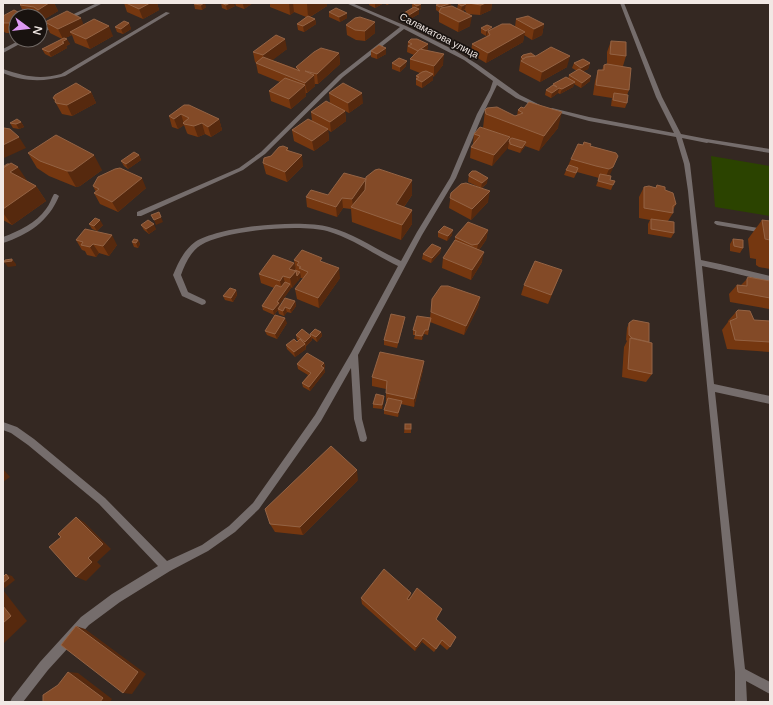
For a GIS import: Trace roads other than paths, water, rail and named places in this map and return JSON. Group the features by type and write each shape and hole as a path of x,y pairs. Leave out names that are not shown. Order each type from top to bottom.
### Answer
{"street":[{"path":"48,28 101,3"},
{"name":"Саламатова улица","path":"348,3 404,27 453,52 482,68 517,98 530,103 589,119 678,137 770,151"},
{"path":"622,3 659,97 678,137 687,164 740,672 741,702"},
{"path":"3,71 33,79 51,78 63,75 168,13"},
{"path":"139,214 246,165 263,154 341,76 404,27"},
{"path":"16,702 44,666 85,621 116,598 166,567 205,548 232,529 256,506 318,418 354,356 403,265 453,178 480,114 493,90 496,80"},
{"path":"3,240 40,221 48,213 56,196"},
{"path":"718,223 770,232"},
{"path":"202,302 184,294 177,276 183,259 198,244 213,237 272,228 318,226 330,229 359,242 403,265"},
{"path":"698,262 770,279"},
{"path":"354,356 358,419 363,438"},
{"path":"710,387 770,400"},
{"path":"3,426 14,430 31,442 102,501 166,567"},
{"path":"740,672 770,688"}]}
